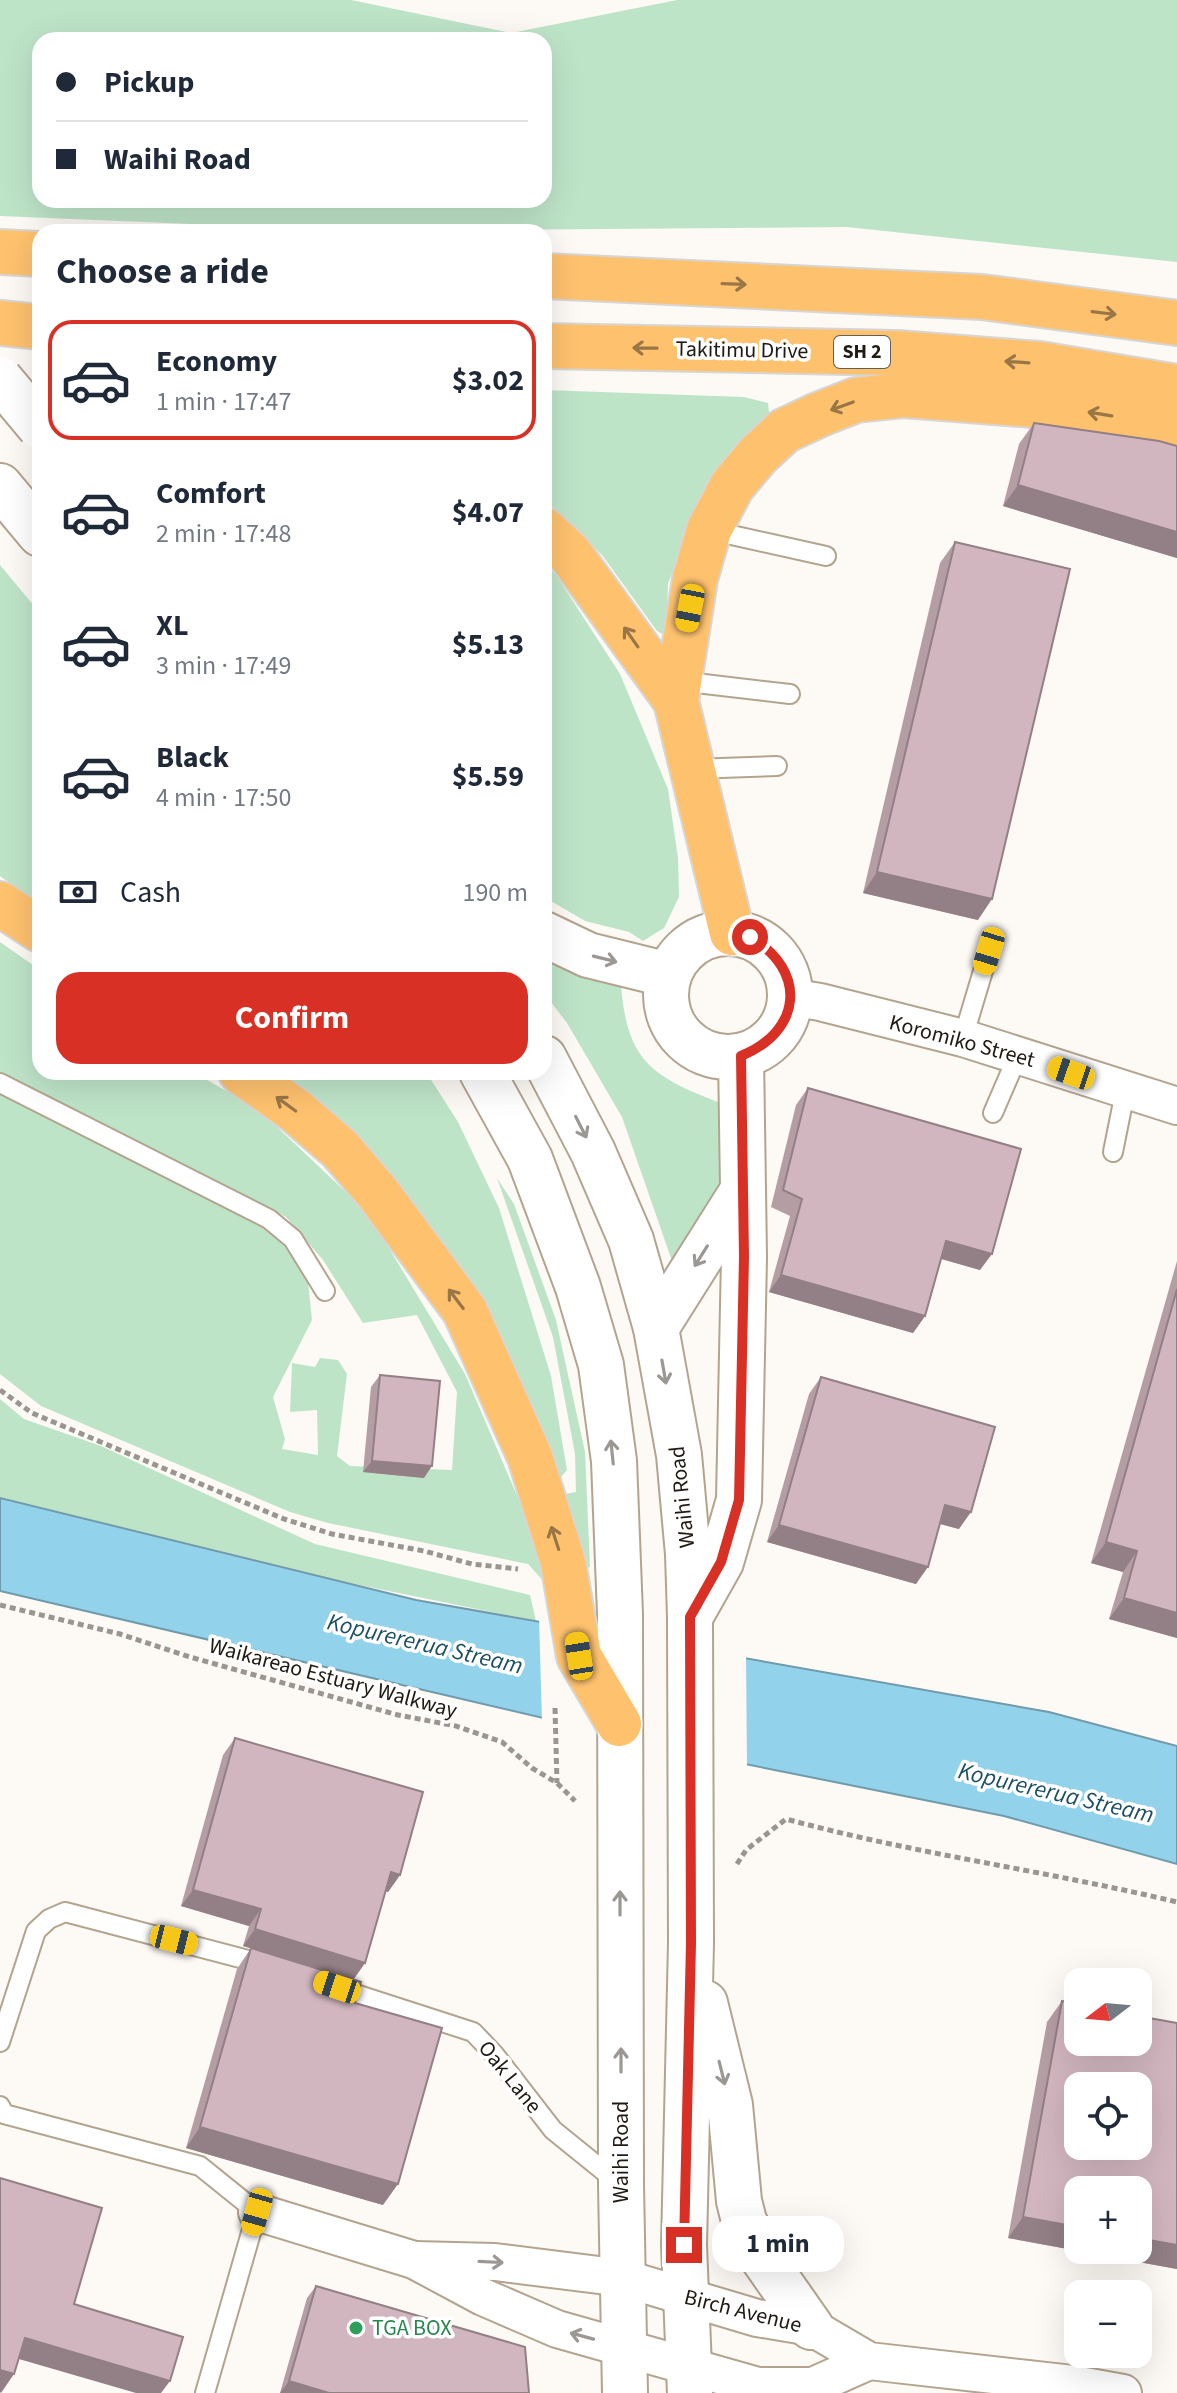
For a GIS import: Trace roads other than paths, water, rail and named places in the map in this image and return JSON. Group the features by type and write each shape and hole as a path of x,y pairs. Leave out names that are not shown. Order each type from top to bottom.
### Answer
{"highway":[{"path":"0,252 32,254"},
{"path":"552,276 982,297 1177,323"},
{"path":"0,323 32,326"},
{"name":"Takitimu Drive","path":"552,346 897,353 1039,364 1177,387"},
{"path":"732,933 690,769 677,691 695,579 709,530 732,486 758,455 784,431 856,400 904,395 1044,406 1177,426"},
{"path":"0,412 32,416"},
{"path":"552,537 570,554 677,691"},
{"path":"0,904 32,925"},
{"path":"252,1080 297,1112 340,1149 377,1192 465,1311 530,1457 563,1562 579,1656 619,1724"}],"main road":[{"path":"0,379 32,417"},
{"path":"0,486 32,524"},
{"path":"732,933 750,937 767,947 780,961 788,979 790,997 786,1018 775,1035 759,1049 741,1056 722,1057 703,1053 675,1029 667,1002 669,975 678,957 693,943 712,935 732,933"},
{"path":"552,938 588,955 669,975"},
{"path":"690,1617 721,1562 739,1500 743,1190 741,1056"},
{"name":"Waihi Road","path":"552,1073 593,1152 631,1240 656,1328 679,1455 688,1554 691,1943 684,2245 656,2288 665,2366"},
{"name":"Waihi Road","path":"486,1080 530,1159 578,1287 601,1365 614,1461 620,1614 621,2185 656,2288 665,2366"},
{"path":"656,1328 743,1190"},
{"path":"691,1943 730,2105 739,2201 744,2221 762,2257 811,2327"},
{"name":"Waihi Road","path":"625,2393 665,2366"}],"street":[{"name":"Koromiko Street","path":"790,997 963,1038 1125,1092 1177,1106"},
{"path":"257,2212 414,2260 483,2297 557,2329 665,2366 758,2386 813,2386 869,2361"},
{"path":"414,2260 495,2262 656,2288"},
{"name":"Birch Avenue","path":"656,2288 757,2318 811,2327 869,2361 1073,2384 1123,2393"}],"lane":[{"path":"709,530 826,556"},
{"path":"677,691 790,694"},
{"path":"690,769 777,766"},
{"path":"963,1038 989,951"},
{"path":"993,1113 1018,1055"},
{"path":"0,1083 269,1219 293,1239 325,1291"},
{"path":"1113,1152 1125,1092"},
{"path":"0,2042 36,1931 49,1919 65,1912 284,1970"},
{"name":"Oak Lane","path":"313,1980 473,2032 553,2130 621,2185"},
{"path":"0,2106 4,2114 200,2166 257,2212 205,2393"}],"water":[{"name":"Kopurererua Stream","path":"0,1498 416,1600 1049,1712 1177,1746 1177,1864 1004,1816 710,1757 0,1591"}],"place":[{"name":"TGA BOX","path":"356,2328"}]}
